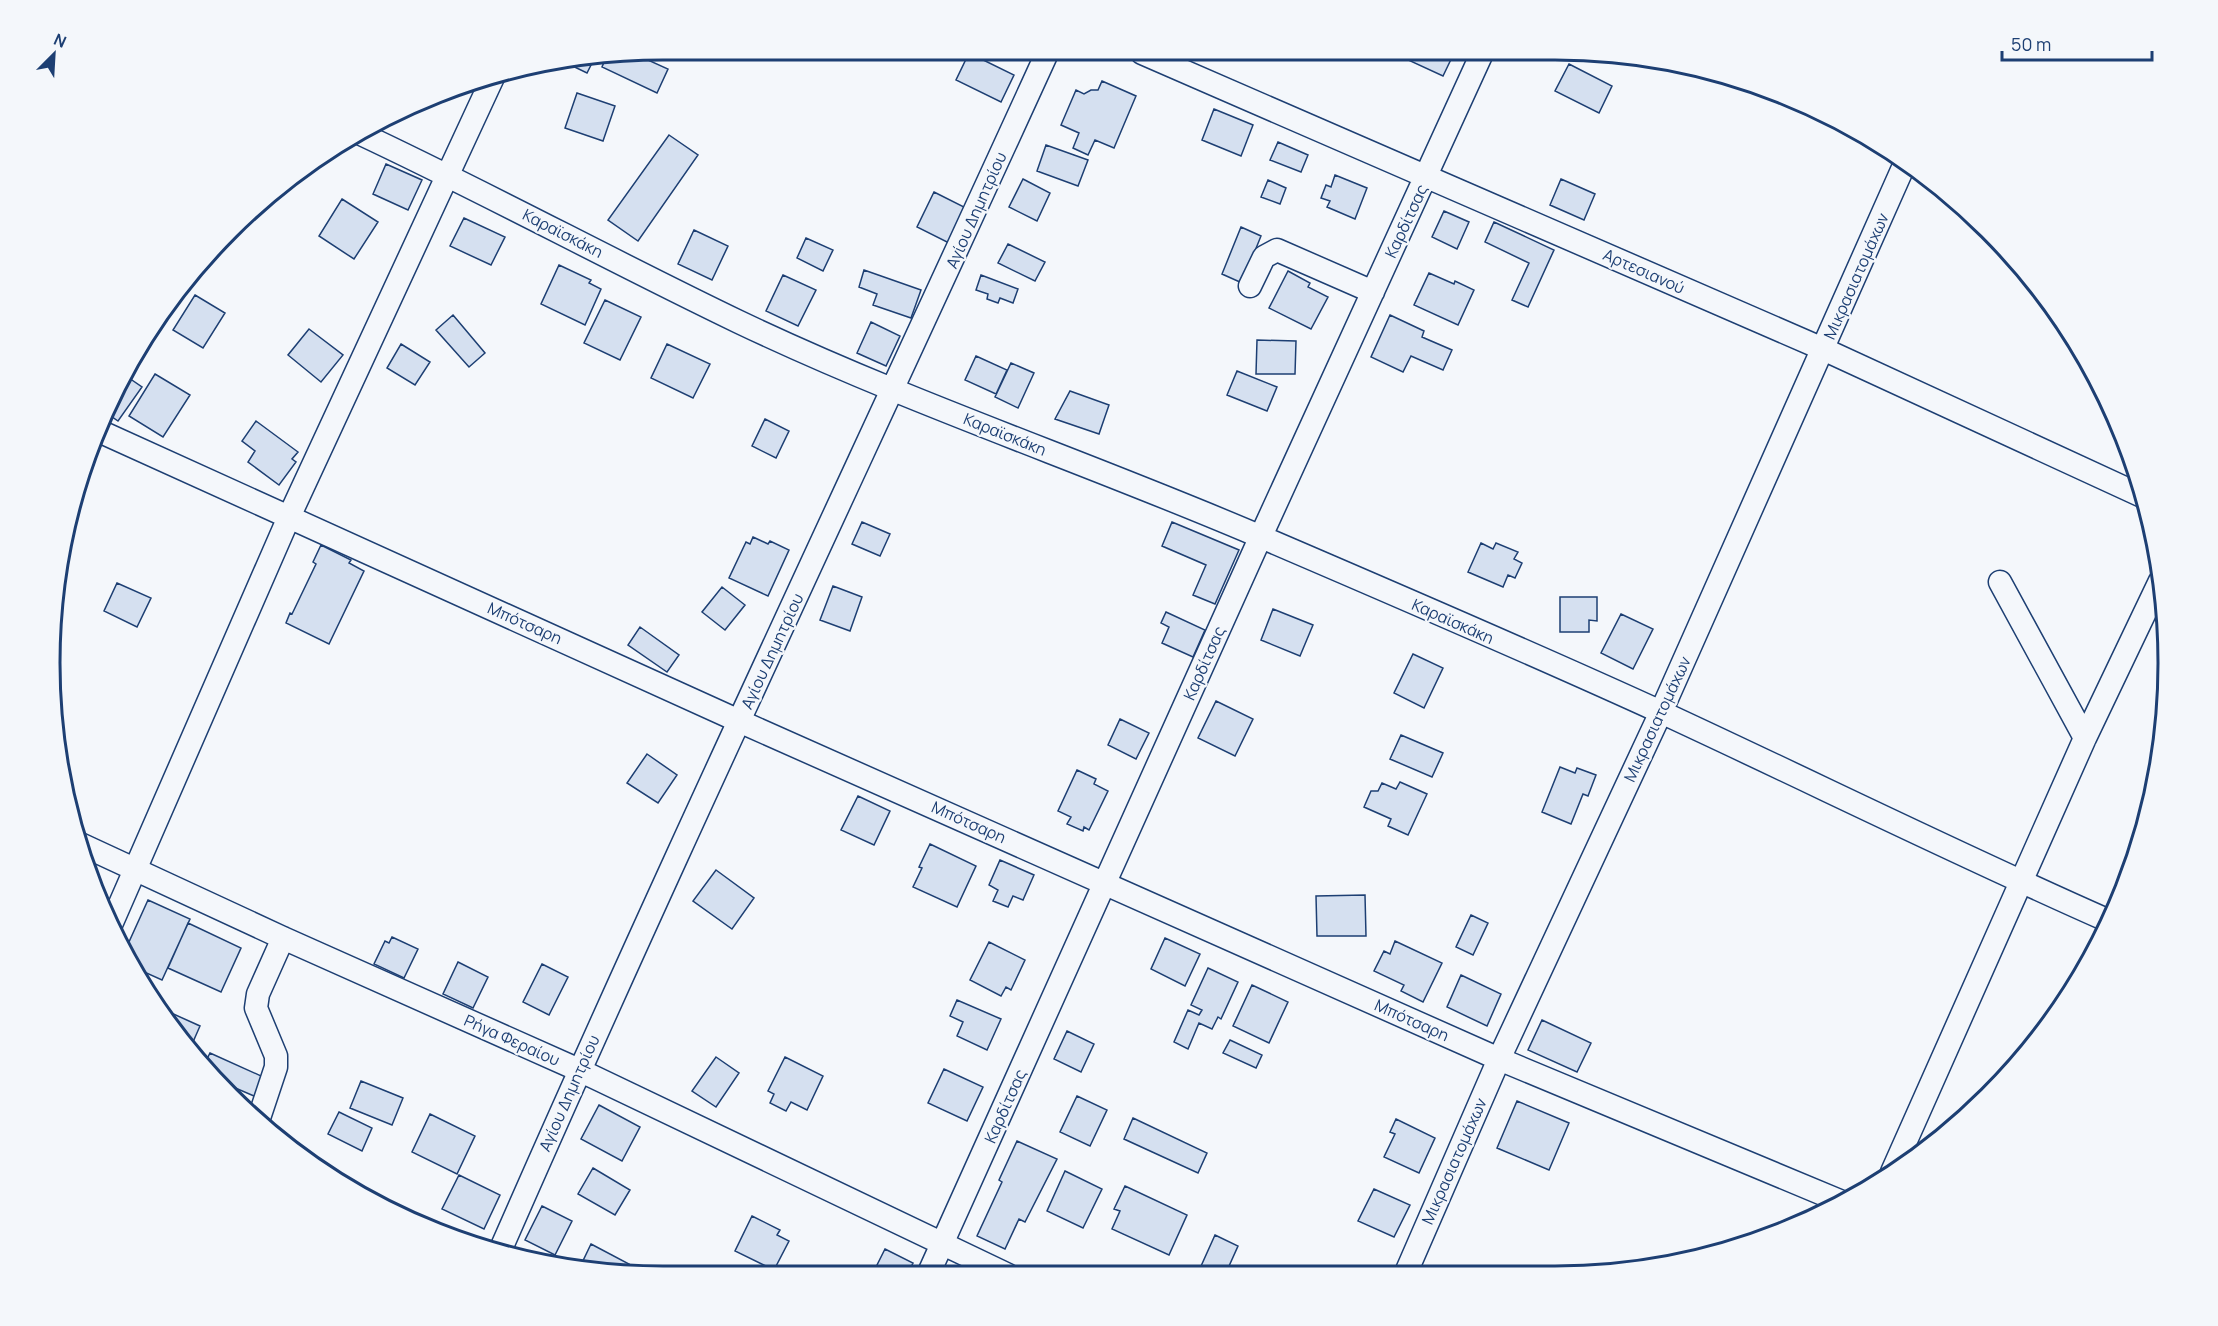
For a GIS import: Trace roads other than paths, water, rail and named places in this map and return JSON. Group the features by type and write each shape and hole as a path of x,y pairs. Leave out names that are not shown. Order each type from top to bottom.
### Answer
{"street":[{"name":"Αγίου Δημητρίου","path":"503,1244 579,1070 894,390 1044,60"},
{"name":"Αρτεσιανού","path":"1158,60 1823,349 2133,492"},
{"name":"Καρδίτσας","path":"932,1266 1261,536 1479,60"},
{"path":"115,914 289,517 489,86"},
{"name":"Καραϊσκάκη","path":"368,137 448,175 739,322 894,390 1261,536 1661,712 2022,883 2101,918"},
{"name":"Μικρασιατομάχων","path":"1409,1266 1499,1059 1661,712 1902,170"},
{"path":"1250,286 1264,257 1278,250 1373,292"},
{"name":"Μπότσαρη","path":"105,434 739,721 1499,1059 1833,1198"},
{"path":"2000,582 2085,738"},
{"path":"1898,1158 2085,738 2154,594"},
{"name":"Ρήγα Φεραίου","path":"89,848 283,938 579,1070 989,1266"},
{"path":"261,1112 276,1067 276,1056 256,1008 258,994 283,938"}]}
